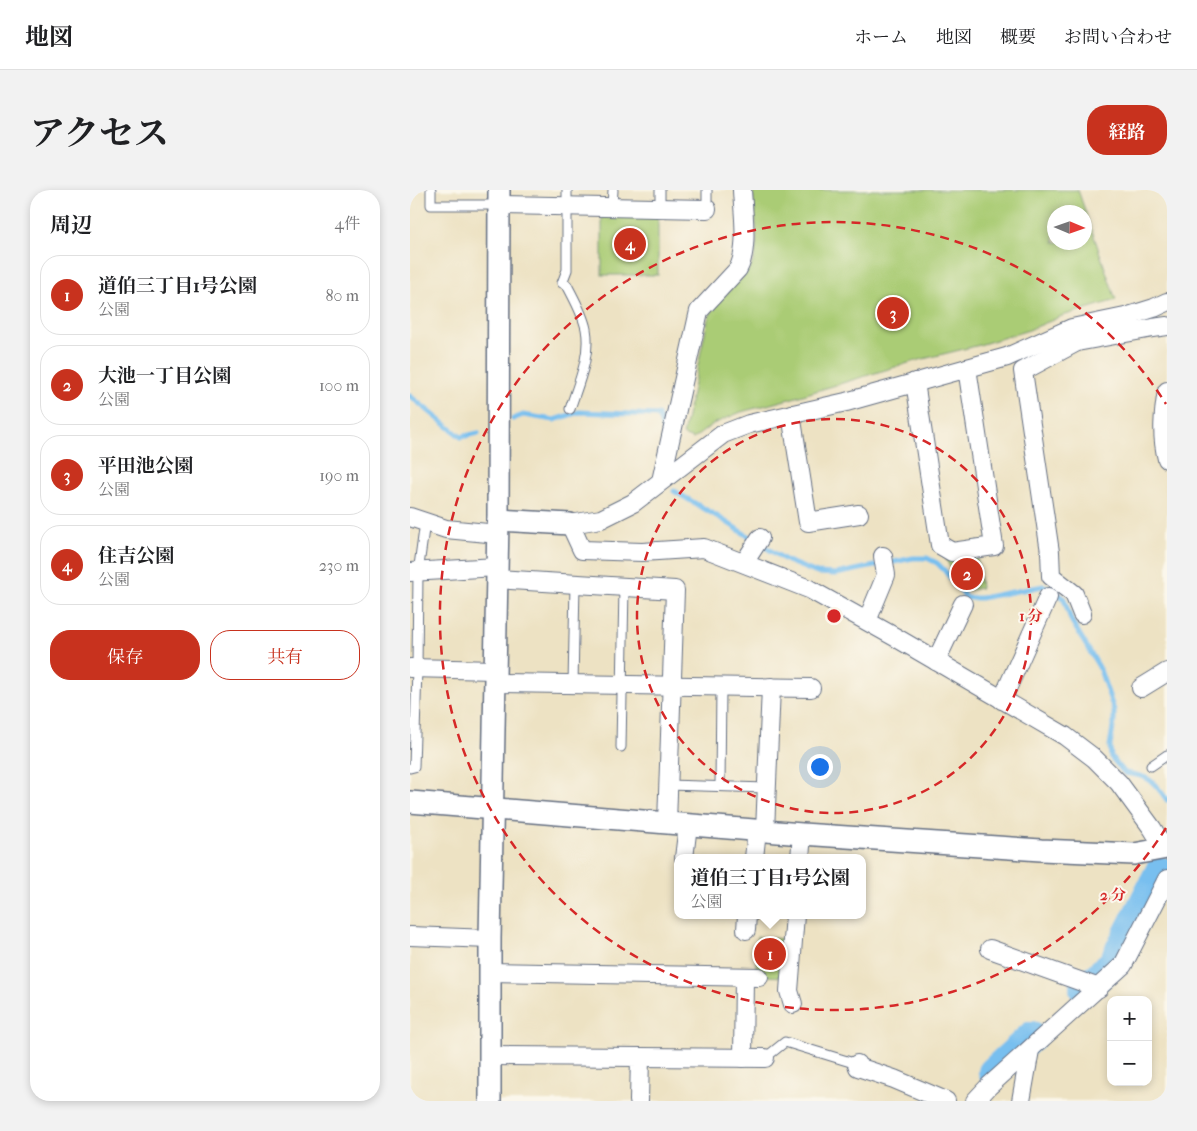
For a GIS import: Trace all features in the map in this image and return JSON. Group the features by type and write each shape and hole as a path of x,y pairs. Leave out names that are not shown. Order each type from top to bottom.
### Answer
{"street":[{"path":"661,481 698,311 738,269 742,261 744,246 742,190"},
{"path":"490,1101 490,940 498,527 499,198 660,199 707,209"},
{"path":"417,519 446,529 570,524 601,519 633,503 723,434 749,424 846,402 967,368 1074,335 1167,302"},
{"path":"1082,614 1074,594 1051,576 1050,552 1023,371 1074,335 1167,326"},
{"path":"915,382 940,545 952,552 994,546 967,368"},
{"path":"1167,391 1163,410 1163,445 1167,459"},
{"path":"791,414 808,522 860,514"},
{"path":"410,802 761,831 1113,854 1134,854 1166,849 1119,783 1094,758 1065,736 809,589 751,551 704,548 642,552 582,550 570,524"},
{"path":"867,621 886,575 883,556"},
{"path":"414,572 496,573 575,584 675,590 667,823"},
{"path":"1002,700 1048,597"},
{"path":"936,661 963,604"},
{"path":"414,668 573,685 811,688"},
{"path":"1141,688 1167,672"},
{"path":"755,854 761,831 767,788 771,688"},
{"path":"684,854 688,825"},
{"path":"800,854 802,834"},
{"path":"975,1101 1030,1050 1093,986 1123,965 1167,879"},
{"path":"792,1004 789,991 796,919"},
{"path":"410,936 490,940"},
{"path":"990,949 1093,986"},
{"path":"490,972 752,977 743,1058"},
{"path":"1022,1101 1030,1050"},
{"path":"491,1056 765,1058"},
{"path":"639,1101 640,1057"},
{"path":"857,1064 858,1067 894,1078 946,1101"}],"lane":[{"path":"432,190 431,205 499,198"},
{"path":"707,190 707,209"},
{"path":"567,198 567,270 562,284 567,286 578,307 586,327 587,342 586,357 570,409"},
{"path":"410,768 414,767 414,572 417,519"},
{"path":"573,685 575,584"},
{"path":"621,747 624,587"},
{"path":"720,786 721,687"},
{"path":"1151,766 1167,756"},
{"path":"668,785 767,788"},
{"path":"765,1058 786,1042 857,1064"}],"green space":[{"path":"753,190 1078,190 1083,205 1047,205 1047,250 1092,250 1092,231 1116,300 1062,316 1029,330 976,346 915,361 741,412 713,424 693,439 683,435 708,319 720,301 751,267 756,246"},
{"path":"602,212 658,212 658,275 602,275"},
{"path":"977,556 981,588 965,591 946,560"},
{"path":"757,937 784,939 784,977 766,976 756,969"}],"waterway":[{"path":"410,396 461,437 478,433"},
{"path":"513,419 523,415 554,420 579,412 658,415 665,435"},
{"path":"674,491 787,561 817,573 836,574 913,558 927,558 937,563 944,570 966,598 981,598 1043,586 1051,588 1064,599 1071,620 1099,667 1114,710 1110,746 1111,757 1125,773 1140,776 1154,783 1167,800"},
{"path":"1084,989 1113,963 1160,871"},
{"path":"993,1072 1032,1036"}],"place":[{"name":"住吉公園","path":"630,244"},
{"name":"平田池公園","path":"893,313"},
{"name":"大池一丁目公園","path":"967,574"},
{"name":"道伯三丁目1号公園","path":"770,954"}]}
